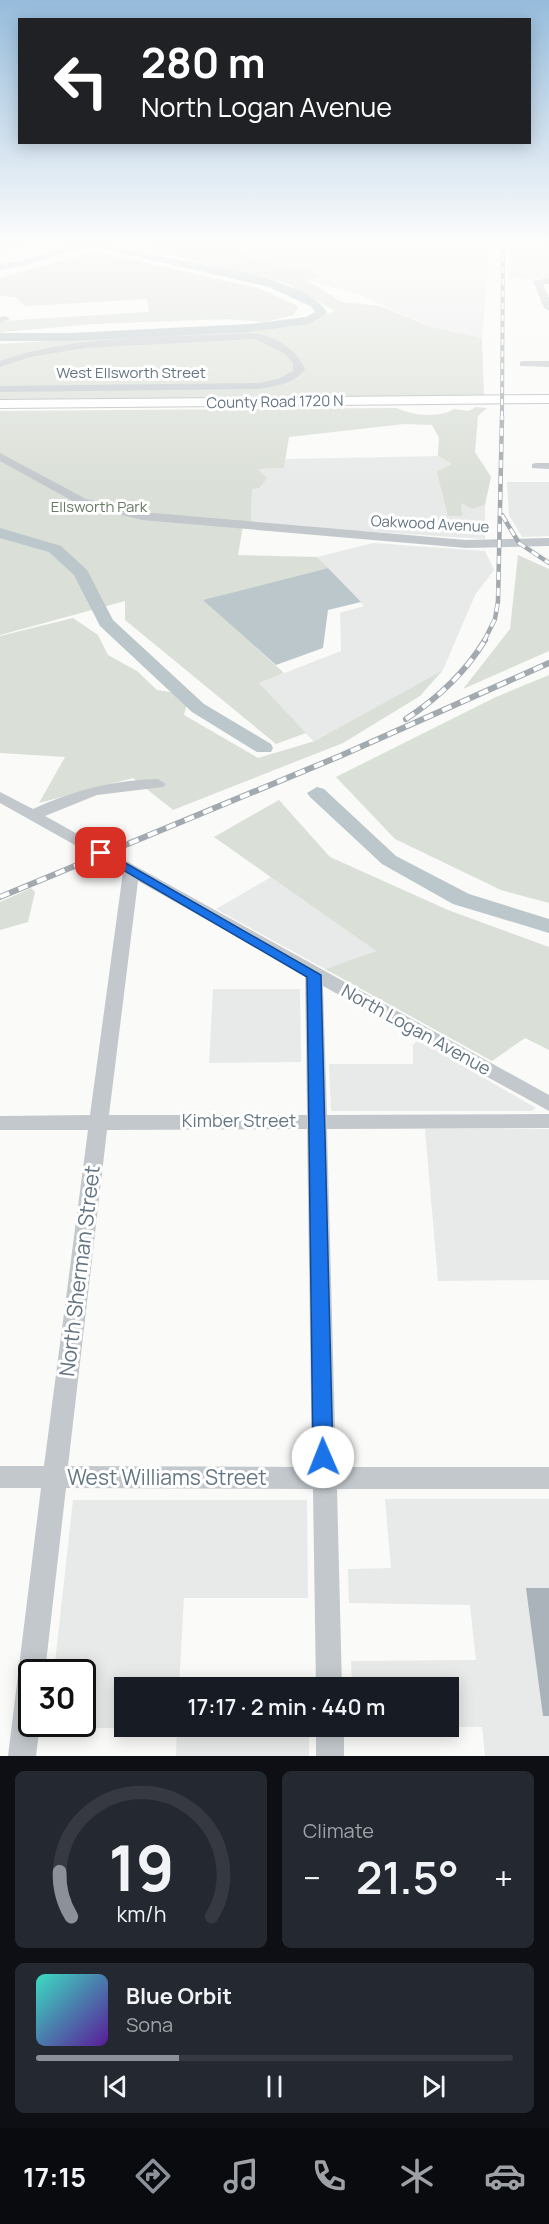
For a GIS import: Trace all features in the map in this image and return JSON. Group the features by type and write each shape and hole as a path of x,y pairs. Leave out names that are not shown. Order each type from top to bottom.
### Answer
{"main road":[{"name":"County Road 1720 N","path":"0,406 549,401"}],"street":[{"name":"West Ellsworth Street","path":"0,364 28,354 85,345 255,336 267,338 292,356 300,369 297,374 281,382 259,386 0,389"},
{"path":"523,364 549,364"},
{"name":"Oakwood Avenue","path":"0,456 51,487 82,502 142,516 466,544 549,542"},
{"path":"536,466 549,466"},
{"path":"33,815 84,792 118,784 158,784"},
{"name":"North Logan Avenue","path":"0,797 314,975 549,1104"},
{"name":"North Sherman Street","path":"34,1659 130,871"},
{"path":"314,975 329,1677"},
{"name":"Kimber Street","path":"0,1123 317,1120 549,1121"},
{"name":"West Williams Street","path":"0,1477 549,1478"},
{"path":"22,1756 24,1737"},
{"path":"330,1737 330,1756"}],"shaded area":[{"path":"422,323 483,323 482,338"},
{"path":"438,456 452,464 461,503 472,509 485,505 485,539 246,524 251,520 252,488 257,469 284,468 286,459"},
{"path":"507,482 549,482 549,536 522,537 509,515"},
{"path":"373,543 485,551 494,570 475,595 443,670 314,742 259,683 341,651 340,613 364,606 317,557"},
{"path":"328,568 361,602 328,610 323,648 276,665 203,600"},
{"path":"271,877 376,951 325,969 216,909"},
{"path":"213,989 300,989 301,1062 209,1063"},
{"path":"418,1040 536,1108 532,1111 331,1111 329,1064 413,1064 413,1045"},
{"path":"425,1129 549,1129 549,1280 438,1281"},
{"path":"385,1499 549,1499 549,1756 485,1756 482,1727 459,1727 459,1677 352,1677 351,1661 476,1660 470,1605 349,1603 348,1569 391,1568"},
{"path":"73,1500 307,1500 308,1598 184,1598 180,1677 114,1677 114,1728 96,1728 96,1659 55,1659"},
{"path":"177,1737 309,1737 309,1756 176,1756"}],"green space":[{"path":"0,323 122,323 2,332 0,336"},
{"path":"302,323 421,323 482,338 484,395 0,401 0,344 294,326"},
{"name":"Ellsworth Park","path":"476,407 487,408 478,416 475,452 491,477 485,505 472,509 461,503 462,516 448,516 437,472 452,464 438,456 439,438 432,425 404,424 289,437 284,468 258,469 267,478 259,488 252,489 251,521 243,526 238,555 317,557 328,568 204,600 284,673 259,683 306,733 276,744 125,620 125,601 0,635 0,411 397,408 410,413 426,415 441,414 454,409 469,411"},
{"path":"518,555 549,569 549,651 463,689 510,629"},
{"path":"73,618 98,635 108,655 137,671 157,690 189,695 184,715 258,758 315,741 443,670 420,696 343,743 173,810 133,778 39,803 65,757 0,753 0,636"},
{"path":"549,675 549,903 501,890 395,839 336,777 496,697"},
{"path":"279,800 330,857 448,910 549,947 549,1050 525,1038 492,1061 325,969 376,951 214,837"},
{"path":"31,888 35,892 28,922 0,930 0,902"}],"building":[{"path":"526,1588 549,1588 549,1716 543,1716"}],"waterway":[{"path":"0,337 70,337 249,328 293,323"},
{"path":"0,533 17,536 55,549 81,573 106,622 198,708 264,748"},
{"path":"317,793 389,860 461,899 549,926"}],"railway":[{"path":"502,417 503,323"},
{"path":"484,641 495,619 498,601 502,416"},
{"path":"502,515 519,543 549,563"},
{"path":"406,719 450,684 485,640"},
{"path":"0,897 340,756 549,663"}],"route":[{"path":"101,853 314,975 323,1457"}]}
